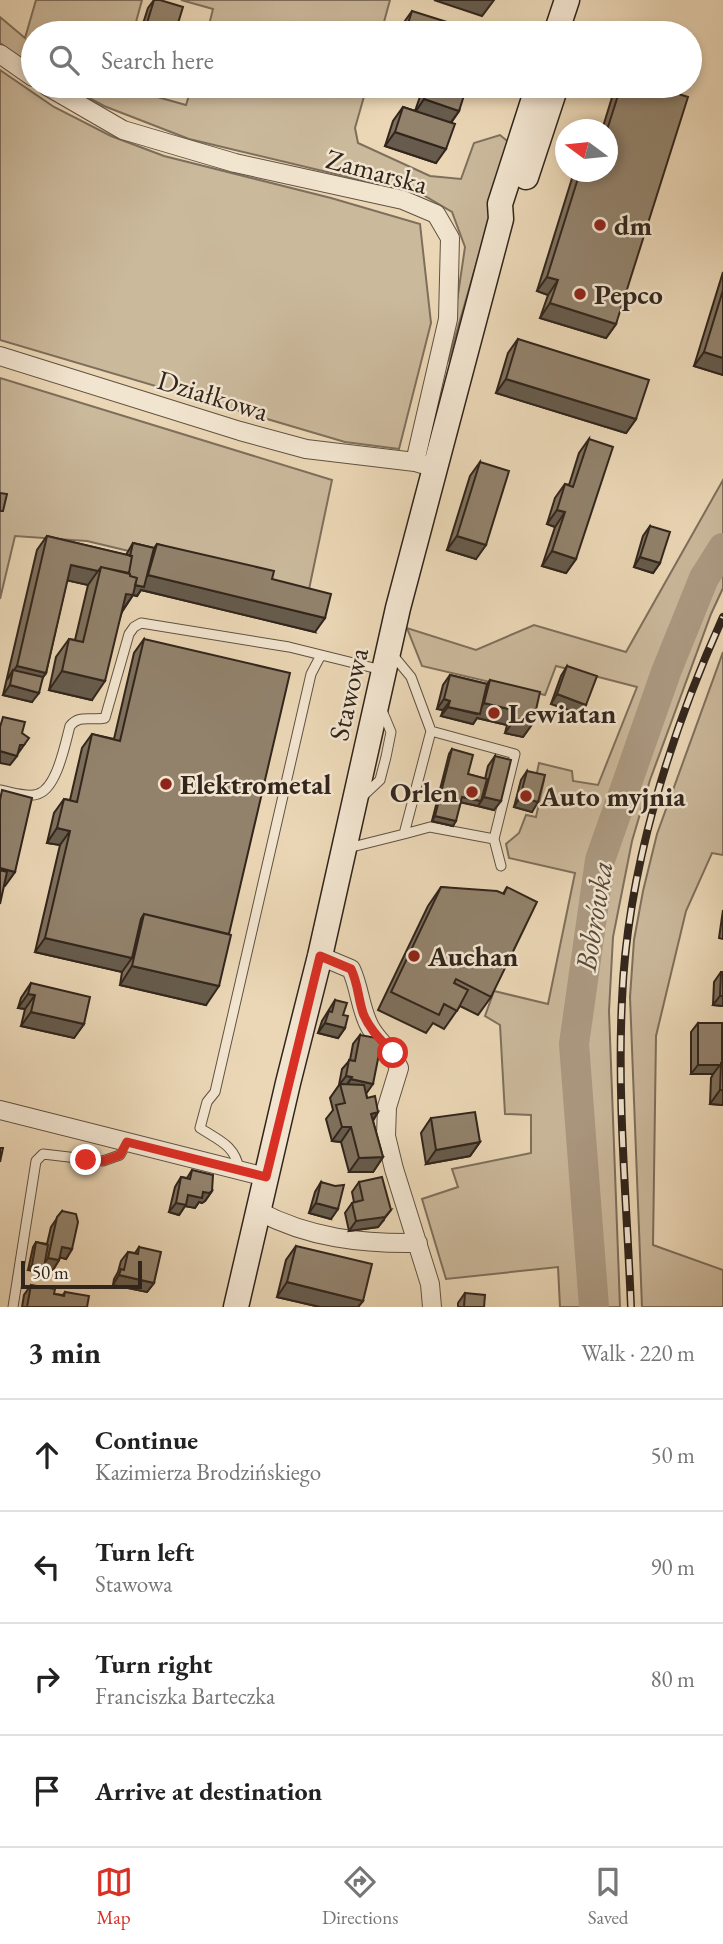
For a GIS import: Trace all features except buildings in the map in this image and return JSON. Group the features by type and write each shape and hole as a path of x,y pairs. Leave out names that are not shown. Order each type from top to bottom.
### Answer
{"street":[{"path":"0,54 21,69"},
{"name":"Zamarska","path":"68,98 123,130 235,163 403,200 436,214 450,238 448,319 425,465"},
{"name":"Stawowa","path":"236,1307 378,701 425,465 500,219 500,204 534,98"},
{"name":"Stawowa","path":"500,219 510,208 527,174 552,98"},
{"name":"Działkowa","path":"0,356 240,432 306,449 425,465"},
{"path":"320,956 351,969 358,983 362,1012 372,1030 393,1053 399,1068 387,1107 386,1136 430,1284 432,1307"},
{"path":"0,1110 266,1177"},
{"path":"258,1211 288,1226 319,1236 418,1243"}],"lane":[{"path":"0,790 36,796 46,790 55,776 74,720 105,718 128,634 142,623 289,647 321,655 387,660 411,677 431,731 404,834"},
{"path":"239,1169 237,1157 230,1148 200,1128 207,1102 215,1092 311,674 321,655"},
{"path":"431,731 515,754 494,839 501,866"},
{"path":"342,850 430,827 494,839"},
{"path":"13,1307 36,1161 43,1154 103,1161 120,1155 127,1142"}],"shaded area":[{"path":"36,0 142,0 136,21 30,21"},
{"path":"181,0 390,0 384,21 210,21 213,9"},
{"path":"0,17 21,35 21,58 0,43"},
{"path":"0,70 21,84 21,98 41,98 111,136 164,156 331,198 420,224 431,323 399,449 345,442 0,340"},
{"path":"89,98 161,98 186,105 188,98 364,98 355,128 358,143 430,176 461,179 474,143 500,135 511,144 448,362 465,247 452,212 423,195 189,139"},
{"path":"0,378 332,480 308,594 87,541 15,536 0,599"},
{"path":"723,480 723,588 650,780 632,841 613,937 609,1011 620,1307 560,1307 558,1267 446,1279 422,1199 458,1187 452,1169 531,1153 531,1115 505,1114 500,1025 485,1016 494,991 548,1004 575,873 509,858 506,844 519,833 526,815 536,817 544,780 536,777 539,763 572,771 573,781 598,785 637,687 556,666 545,695 422,666 407,628 476,650 534,625 626,652"},
{"path":"723,652 723,855 712,853 686,911 656,1036 653,1245 723,1270 723,1307 642,1307 630,997 634,940 657,834"}],"waterway":[{"name":"Bobrówka","path":"594,1307 574,1044 600,860 666,672 704,578 723,548"}],"railway":[{"path":"631,1307 623,1153 621,1038 632,902 654,804 669,756 723,617"}],"place":[{"name":"dm","path":"600,225"},
{"name":"Pepco","path":"580,294"},
{"name":"Lewiatan","path":"494,713"},
{"name":"Elektrometal","path":"166,784"},
{"name":"Orlen","path":"472,792"},
{"name":"Auto myjnia","path":"526,796"},
{"name":"Auchan","path":"414,956"}],"route":[{"path":"86,1160 103,1161 120,1155 127,1142 266,1177 320,956 351,969 358,983 362,1012 372,1030 393,1053"}]}
